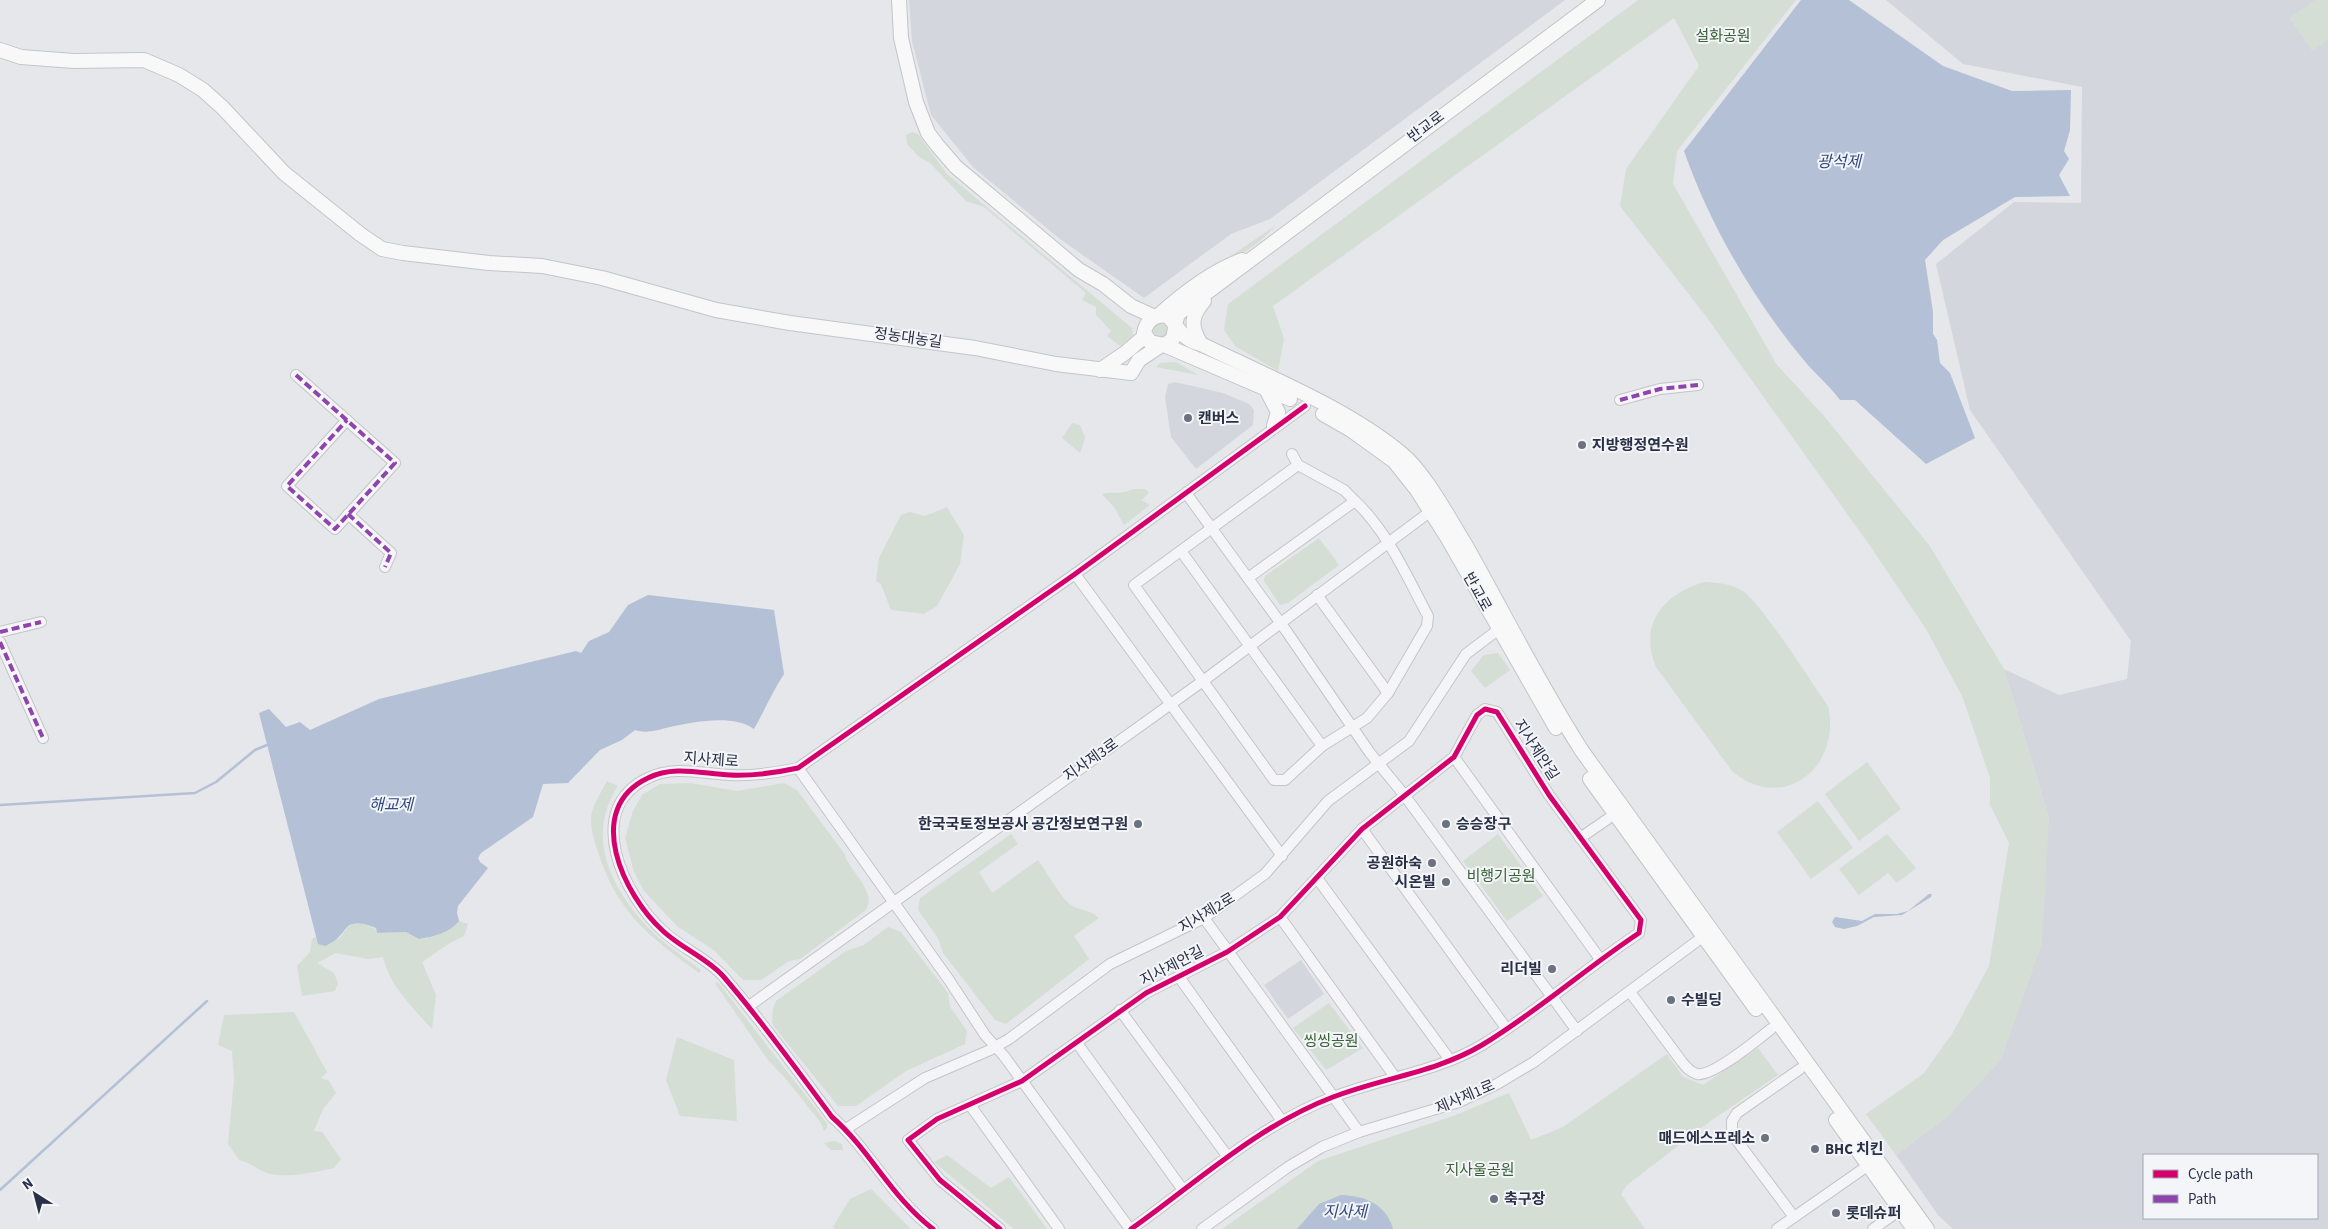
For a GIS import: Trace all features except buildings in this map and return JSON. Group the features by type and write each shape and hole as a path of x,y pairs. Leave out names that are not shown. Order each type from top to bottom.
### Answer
{"street":[{"path":"899,0 904,57 921,118 928,133 956,167 1079,270 1103,284 1137,309 1157,316 1169,317 1175,326 1173,339 1139,360 1126,373"},
{"name":"반교로","path":"1598,0 1254,255 1178,314 1175,326 1192,343 1201,344 1361,424 1404,456 1441,506 1548,716 1615,814 1707,934"},
{"name":"정농대농길","path":"0,50 20,57 74,61 144,60 179,75 203,90 223,108 284,173 360,234 382,249 413,255 559,270 602,278 716,310 790,323 975,348 1126,373"},
{"name":"반교로","path":"1157,316 1223,267 1254,255"},
{"path":"1079,270 1081,275 1140,323 1150,342 1162,345"},
{"path":"1201,344 1192,322 1193,315 1209,291"},
{"path":"1100,370 1125,354 1145,333 1148,322 1157,316"},
{"name":"반교로","path":"1162,345 1265,387 1305,406 1351,430 1394,462 1431,511 1582,751 1707,934"},
{"path":"1125,354 1126,373"},
{"path":"296,375 395,463 335,529 287,486 346,420"},
{"path":"1620,400 1660,389 1698,385"},
{"path":"1265,387 1275,402 1278,412 1274,426"},
{"name":"지사제로","path":"932,1229 892,1189 846,1129 832,1117 749,1006 719,972 663,932 650,918 620,869 612,831 617,811 629,792 647,778 662,773 676,770 730,775 763,775 798,768 1075,574 1274,426 1305,406"},
{"path":"1292,454 1298,465 1344,490 1373,520 1389,544 1428,616 1427,626 1388,693 1367,718 1322,746 1286,780 1274,780 1134,585 1298,465"},
{"path":"1186,493 1280,622 1370,753 1405,796 1577,1031"},
{"path":"1248,578 1355,501"},
{"name":"지사제3로","path":"749,1006 1203,681 1431,511"},
{"path":"348,514 391,553 385,568"},
{"path":"1181,551 1322,746"},
{"path":"1075,574 1282,856"},
{"path":"1317,596 1388,693"},
{"path":"0,632 41,622"},
{"name":"지사제2로","path":"846,1129 925,1078 997,1046 1110,964 1204,918 1265,874 1328,801 1409,741 1466,654 1503,626"},
{"path":"0,642 43,738"},
{"name":"지사제안길","path":"998,1228 940,1180 908,1140 937,1119 1022,1082 1120,1010 1152,990 1227,952 1280,917 1362,829 1454,757 1477,715 1485,709 1496,712 1549,795 1640,920 1639,932 1482,1045 1450,1060 1333,1097 1282,1121 1228,1157 1130,1229 1022,1082"},
{"path":"1454,757 1600,959"},
{"path":"798,768 985,1035 997,1046 1022,1082"},
{"path":"1580,838 1615,814"},
{"path":"1362,829 1506,1028"},
{"path":"1317,878 1450,1060"},
{"path":"1280,917 1395,1077"},
{"path":"1204,918 1359,1132"},
{"path":"1707,934 1800,1069 1872,1163 1926,1229"},
{"path":"1707,934 1872,1163 1900,1210 1914,1229"},
{"name":"제사제1로","path":"1202,1229 1295,1162 1359,1132 1460,1102 1497,1084 1534,1062 1707,934"},
{"name":"지사제안길","path":"1179,977 1282,1121"},
{"path":"1630,992 1682,1062 1690,1071 1697,1074 1710,1072 1771,1029"},
{"path":"1120,1010 1228,1157"},
{"path":"1077,1043 1184,1190"},
{"path":"1794,1217 1732,1134 1732,1121 1737,1113 1800,1069"},
{"path":"970,1105 1059,1229"},
{"path":"1777,1229 1872,1163"},
{"path":"1873,1229 1900,1210"}],"shaded area":[{"path":"909,0 1565,0 1270,219 1231,234 1144,298 1060,239 974,168 931,115 912,41"},
{"path":"1886,0 2328,0 2328,1229 1953,1229 1938,1215 1896,1155 1949,1115 2049,818 2004,669 2059,695 2127,679 2131,641 1970,410 1936,264 2014,202 2081,203 2082,87 1963,64"},
{"path":"1175,382 1223,393 1249,404 1254,410 1253,425 1196,469 1171,437 1165,397 1168,384"},
{"path":"1301,960 1324,994 1288,1019 1264,985"}],"green space":[{"name":"설화공원","path":"1638,0 1796,0 1677,151 1673,184 1777,365 1824,416 1929,545 2004,669 2049,818 2042,944 2001,1060 1949,1115 1896,1155 1866,1114 1923,1074 1952,1034 1989,966 2009,843 1990,805 1990,778 1963,698 1926,629 1868,543 1705,315 1620,206 1626,169 1699,66 1674,18 1273,306 1284,339 1278,371 1235,346 1224,330 1228,304"},
{"path":"2315,0 2328,0 2328,40 2312,51 2289,18"},
{"path":"912,132 918,134 947,174 1132,328 1133,336 1120,346 1107,336 1111,331 1096,315 1096,307 1082,300 1086,293 984,207 966,201 930,163 918,156 907,144 906,135"},
{"path":"1276,225 1263,239 1248,250 1215,267"},
{"path":"1161,323 1167,325 1169,331 1167,337 1161,339 1155,337 1153,331 1155,325"},
{"path":"1176,362 1198,375 1156,367 1160,363"},
{"path":"1072,423 1080,425 1085,438 1080,453 1062,438"},
{"path":"1133,489 1145,489 1149,493 1141,500 1150,505 1124,525 1114,507 1102,494 1125,492"},
{"path":"947,507 964,535 960,564 937,606 924,614 891,610 881,584 876,581 879,558 901,515 910,512 925,516"},
{"path":"1319,538 1339,565 1288,603 1280,605 1264,581 1265,576"},
{"path":"1704,582 1732,586 1741,590 1749,597 1799,662 1828,706 1830,728 1826,748 1817,765 1804,778 1788,786 1770,788 1751,783 1732,771 1656,667 1651,651 1650,637 1658,613 1677,594"},
{"path":"1498,653 1510,670 1485,688 1471,671 1484,655"},
{"path":"1867,762 1901,809 1859,841 1825,794"},
{"path":"607,781 618,786 608,806 603,827 604,847 609,867 617,886 643,922 663,941 701,970 699,973 652,937 639,924 617,896 608,878 595,844 591,820 594,805"},
{"path":"690,783 737,791 784,783 797,790 844,853 865,888 868,895 866,910 800,959 789,961 761,980 743,980 715,951 677,926 644,891 634,872 625,838 633,811 642,795 660,784"},
{"path":"1818,801 1853,848 1811,879 1777,832"},
{"path":"1011,834 1018,844 979,872 992,893 1038,860 1058,890 1071,905 1093,913 1099,918 1074,936 1089,959 1006,1024 995,1020 943,953 938,938 918,910 920,898"},
{"name":"비행기공원","path":"1498,834 1543,896 1507,921 1463,861"},
{"path":"1887,834 1916,868 1897,883 1888,873 1859,895 1839,869"},
{"path":"459,921 468,924 464,936 422,962 436,995 432,1029 410,1005 397,987 386,968 383,957 368,959 336,953 317,963 334,973 338,983 335,991 302,996 297,966 310,952 312,939 317,936 318,944 340,938 351,924 359,923 376,929 377,933 406,932 419,939 446,931"},
{"path":"888,927 901,932 948,993 950,1007 967,1031 965,1044 906,1071 856,1106 838,1106 772,1024 773,1009 776,1001 846,951 864,945"},
{"path":"718,982 827,1123 827,1128 824,1131 821,1123 786,1079 767,1059 715,983"},
{"name":"씽씽공원","path":"1329,1003 1363,1048 1326,1070 1293,1028"},
{"path":"294,1012 327,1072 321,1078 329,1081 336,1093 323,1109 314,1131 322,1132 341,1159 334,1168 303,1174 279,1175 267,1173 239,1160 228,1144 234,1079 232,1051 218,1045 224,1015"},
{"path":"677,1037 734,1060 737,1121 680,1116 666,1080"},
{"name":"지사울공원","path":"1758,1048 1778,1075 1712,1120 1627,1185 1621,1194 1645,1229 1222,1229 1318,1161 1453,1116 1509,1093 1531,1140 1563,1127 1667,1054 1683,1077 1703,1085"},
{"path":"835,1141 842,1144 843,1150 831,1150 824,1143"},
{"path":"947,1155 991,1188 1009,1177 1047,1229 1014,1229 934,1162"},
{"path":"871,1189 911,1229 835,1229 833,1227 850,1199"}],"water":[{"name":"광석제","path":"1801,0 1849,0 1943,66 2012,91 2071,90 2070,130 2064,151 2069,159 2059,175 2070,196 2015,197 1943,240 1925,260 1933,312 1933,334 1937,340 1940,363 1950,373 1975,438 1926,464 1855,400 1840,400 1784,335 1734,259 1706,206 1684,151"},
{"name":"해교제","path":"648,595 774,610 784,674 754,729 745,724 725,720 690,723 644,732 635,730 622,740 600,750 568,783 543,784 533,817 481,853 478,858 488,868 458,906 459,921 456,925 447,931 419,939 406,932 377,933 376,928 356,923 325,946 318,944 259,713 269,709 286,727 300,722 310,730 379,699 576,651 581,653 589,641 609,632 628,605"},
{"path":"1929,894 1932,894 1931,897 1902,915 1874,917 1857,926 1844,929 1835,927 1832,922 1835,917 1862,921 1875,914 1897,914 1908,911"},
{"name":"지사제","path":"1341,1195 1358,1197 1373,1203 1385,1213 1393,1229 1297,1229 1319,1204"}],"waterway":[{"path":"0,805 195,793 216,782 255,750 267,745"},
{"path":"0,1190 207,1001"}],"marked path":[{"path":"296,375 395,463 335,529 287,486 347,420"},
{"path":"1620,400 1660,389 1698,385"},
{"path":"348,514 391,553 385,567"},
{"path":"0,632 41,622"},
{"path":"0,642 43,738"}],"cycle path":[{"path":"933,1229 905,1203 858,1144 832,1117 723,976 670,937 648,916 635,897 616,853 613,831 617,810 628,792 648,778 658,774 689,771 748,775 798,768 1075,574 1305,406"},
{"path":"1000,1229 940,1180 908,1140 937,1119 1022,1081 1146,993 1227,952 1280,917 1362,829 1454,757 1477,715 1485,709 1497,712 1549,795 1641,920 1639,933 1482,1045 1447,1062 1352,1090 1305,1109 1253,1139 1131,1229"}],"place":[{"name":"캔버스","path":"1188,418"},
{"name":"지방행정연수원","path":"1582,445"},
{"name":"한국국토정보공사 공간정보연구원","path":"1138,824"},
{"name":"승승장구","path":"1446,824"},
{"name":"공원하숙","path":"1432,863"},
{"name":"시온빌","path":"1446,882"},
{"name":"리더빌","path":"1552,969"},
{"name":"수빌딩","path":"1671,1000"},
{"name":"매드에스프레소","path":"1765,1138"},
{"name":"BHC 치킨","path":"1815,1149"},
{"name":"축구장","path":"1494,1199"},
{"name":"롯데슈퍼","path":"1836,1213"}]}
